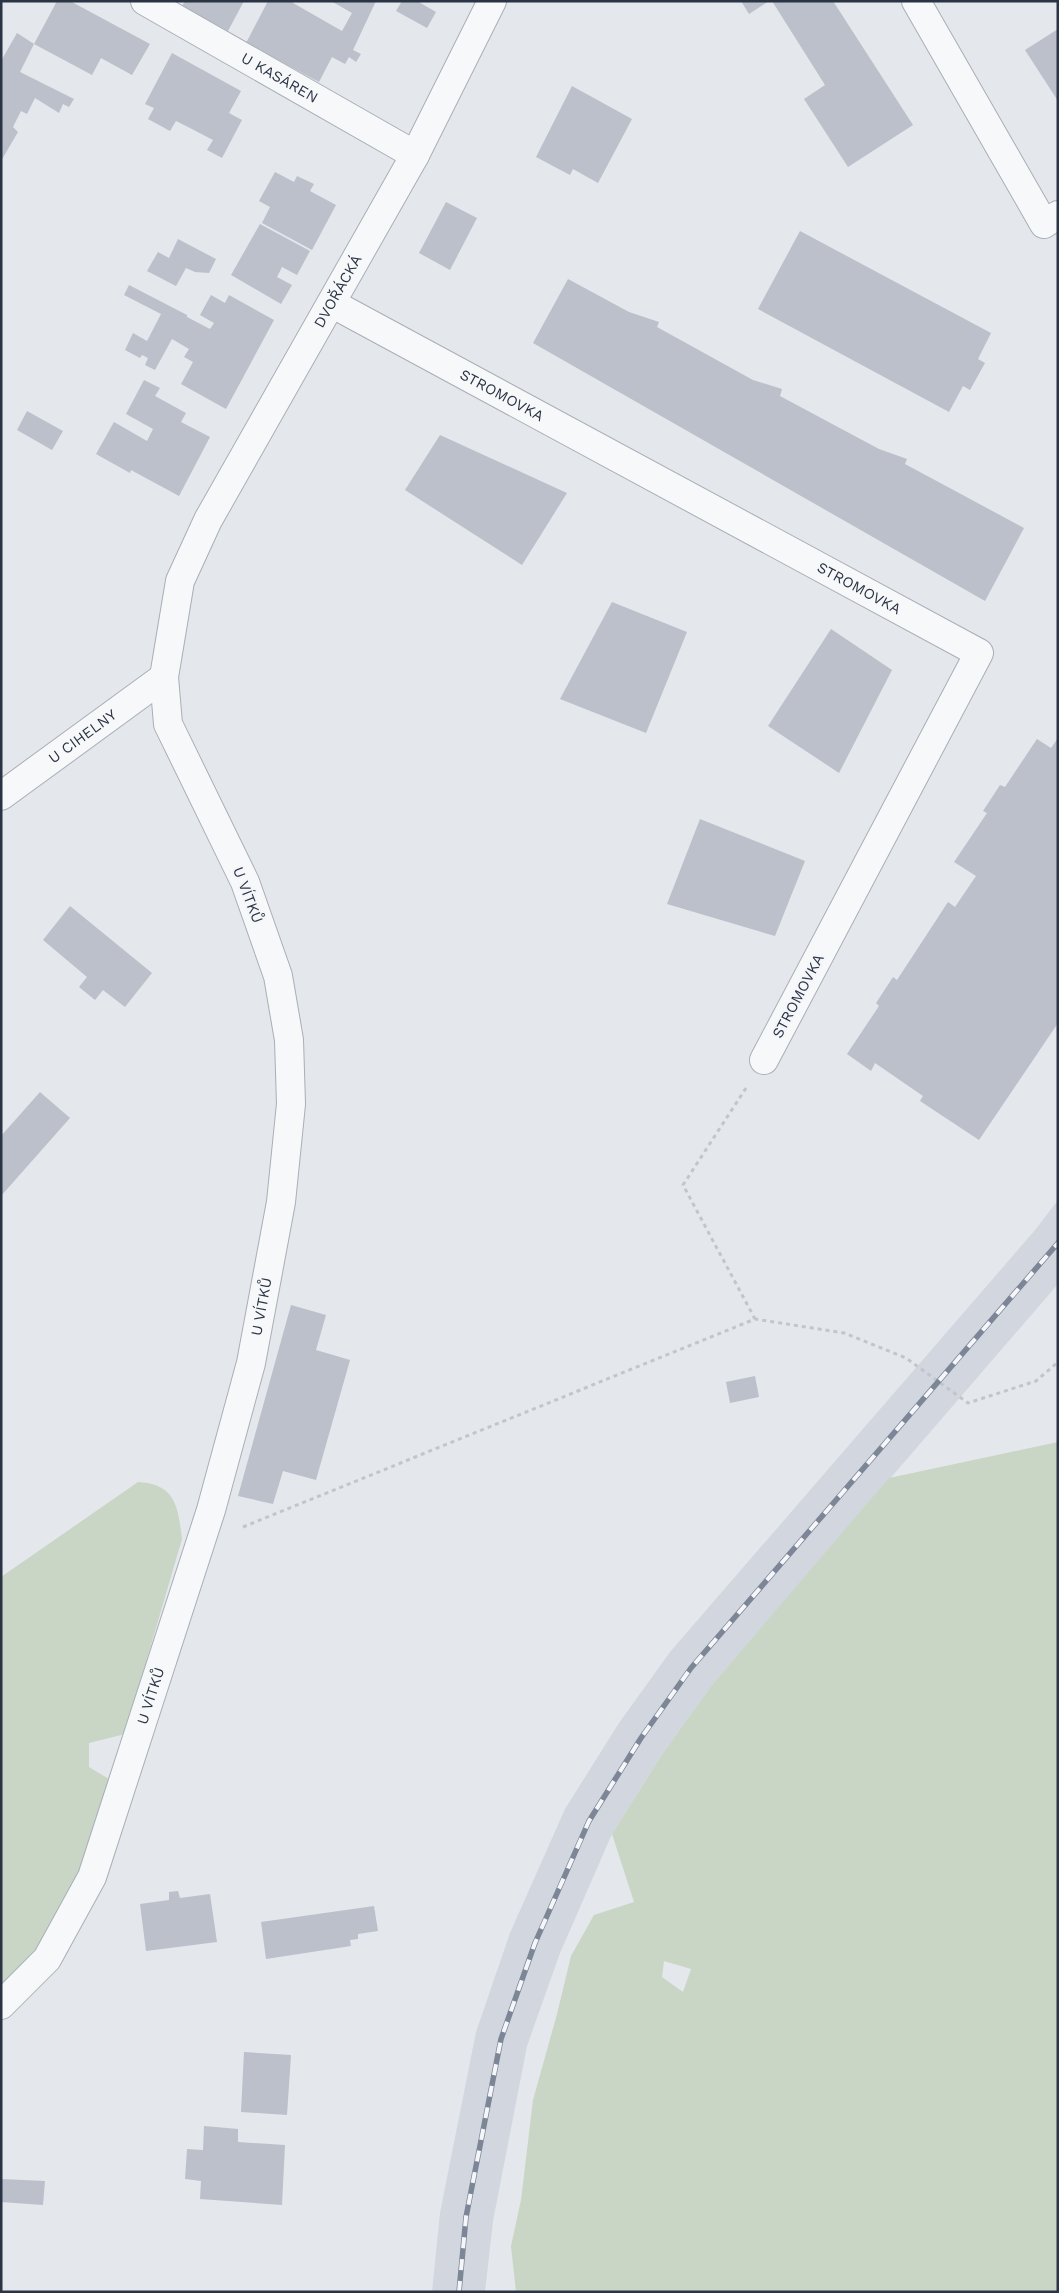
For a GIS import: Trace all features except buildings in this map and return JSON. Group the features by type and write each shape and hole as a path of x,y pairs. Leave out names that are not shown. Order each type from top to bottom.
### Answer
{"street":[{"name":"U KASÁREN","path":"145,1 415,155"},
{"name":"DVOŘÁCKÁ","path":"180,581 208,520 333,304 415,155 492,1"},
{"path":"916,1 1044,224 1058,215"},
{"name":"STROMOVKA","path":"333,304 979,653 764,1060"},
{"name":"U VÍTKŮ","path":"1,2005 47,1959 92,1877 199,1545 251,1363 281,1202 291,1104 289,1049 278,976 245,882 168,724 164,677 180,581"},
{"name":"U CIHELNY","path":"1,796 164,677"}],"path":[{"path":"755,1319 683,1185 764,1060"},
{"path":"199,1545 755,1319 844,1333 906,1358 968,1403 1036,1381 1058,1362"}],"shaded area":[{"path":"1058,1200 1058,1284 712,1685 663,1753 612,1834 560,1953 527,2046 493,2221 485,2292 432,2292 440,2213 476,2032 510,1933 565,1809 619,1723 670,1652 1036,1229"}],"green space":[{"path":"1058,1442 1058,2292 516,2292 511,2246 521,2200 533,2100 571,1956 594,1915 634,1902 612,1834 663,1753 712,1685 889,1478","holes":["664,1961 691,1969 683,1992 662,1977"]},
{"path":"138,1482 160,1487 168,1492 173,1499 179,1517 182,1539 125,1734 89,1743 89,1767 109,1779 78,1874 43,1948 1,2000 1,1577"}],"railway":[{"path":"459,2292 466,2217 501,2039 535,1943 589,1821 641,1738 691,1668 1058,1243"}]}
